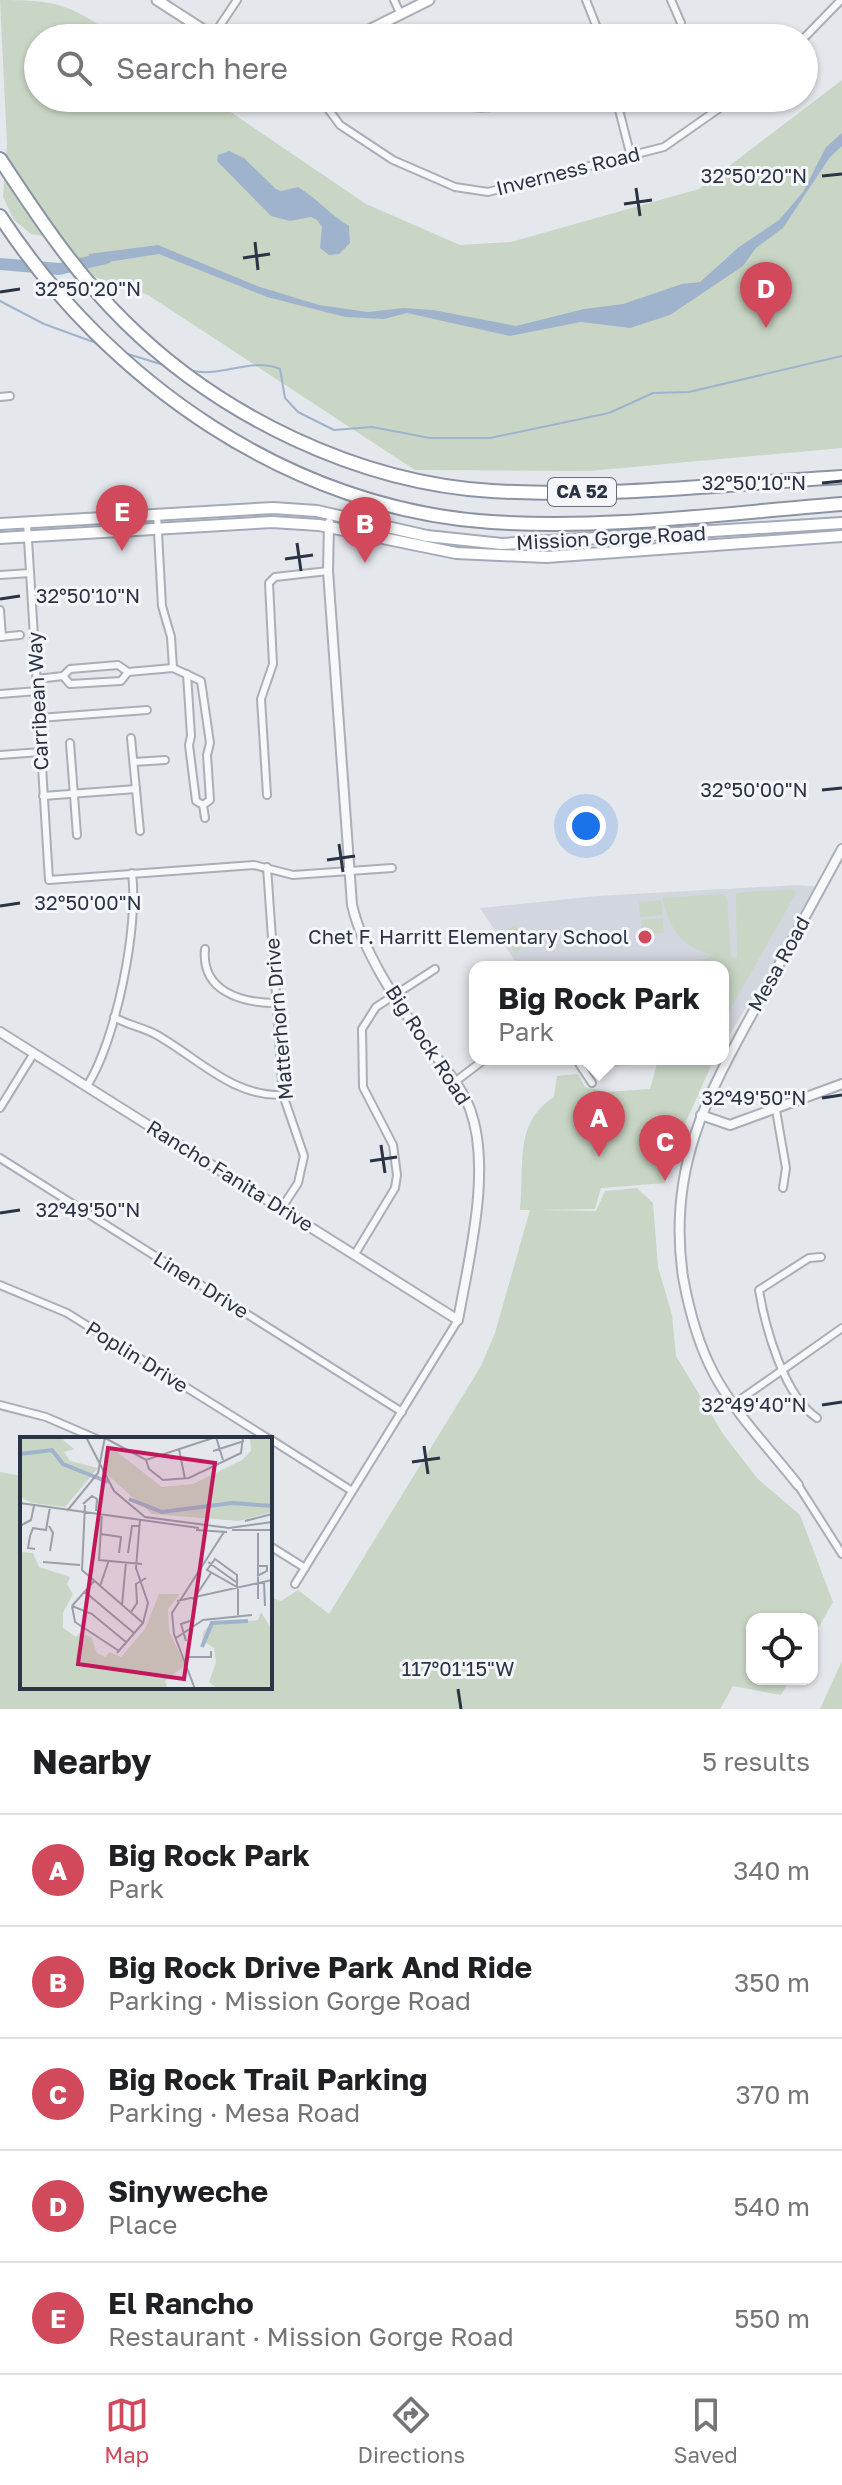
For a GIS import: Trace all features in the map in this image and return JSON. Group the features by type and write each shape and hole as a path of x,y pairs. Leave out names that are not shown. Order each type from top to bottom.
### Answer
{"highway":[{"name":"CA 52","path":"0,159 66,256 148,343 234,405 280,431 348,460 438,484 545,493 842,477"},
{"name":"CA 52","path":"0,216 53,290 100,338 173,400 281,466 361,496 435,514 489,522 604,522 842,504"}],"main road":[{"path":"157,0 194,24"},
{"path":"382,24 429,0"},
{"name":"Mission Gorge Road","path":"0,524 273,508 331,514 427,536 502,544 842,523"},
{"path":"74,533 78,526 103,523 105,517"},
{"name":"Mission Gorge Road","path":"0,538 272,522 328,527 424,549 497,557 546,557 842,536"}],"street":[{"path":"222,24 237,0"},
{"path":"394,0 401,15"},
{"path":"586,0 595,24"},
{"path":"671,0 681,23"},
{"path":"818,24 841,0"},
{"name":"Inverness Road","path":"330,112 340,125 393,160 472,191 502,190 631,157 670,144 715,112"},
{"path":"620,112 631,157"},
{"path":"0,397 10,396"},
{"path":"157,514 162,606 171,637 173,668"},
{"name":"Big Rock Road","path":"295,1584 458,1320 479,1161 473,1119 456,1081 424,1040 357,922 348,872 328,571 331,514"},
{"name":"Carribean Way","path":"27,523 49,880 132,873"},
{"path":"267,795 261,699 273,664 269,583 275,577 328,571"},
{"path":"0,575 30,573"},
{"path":"0,610 1,637 20,635"},
{"path":"37,679 63,676 70,669 118,665 128,672 173,668 201,681 210,743 210,800 203,805"},
{"path":"63,676 70,684 121,681 128,672"},
{"path":"189,675 196,801 203,805"},
{"path":"0,694 38,691"},
{"path":"39,718 147,710"},
{"path":"131,738 140,831"},
{"path":"70,743 77,835"},
{"path":"0,755 41,752"},
{"path":"192,754 208,752"},
{"path":"134,762 165,760"},
{"path":"43,796 136,789"},
{"path":"203,805 205,818"},
{"name":"Mesa Road","path":"729,1056 842,849"},
{"path":"87,1086 102,1063 114,1017 134,911 132,873 267,867 293,875 392,868"},
{"name":"Matterhorn Drive","path":"267,867 283,1095 302,1145 304,1166 298,1183 281,1209"},
{"path":"205,949 203,966 207,976 228,994 255,1003 276,1003"},
{"path":"355,1254 396,1182 393,1145 363,1087 360,1036 371,1012 435,969"},
{"path":"114,1017 153,1033 237,1087 265,1096 283,1095"},
{"name":"Rancho Fanita Drive","path":"0,1032 458,1320"},
{"path":"0,1108 34,1053"},
{"path":"456,1081 477,1065"},
{"path":"580,1065 592,1083"},
{"name":"Mesa Road","path":"724,1065 690,1143 680,1193 681,1257 687,1300 699,1341 715,1375 798,1485 842,1554"},
{"path":"701,1115 730,1125 842,1084"},
{"path":"776,1110 786,1168 783,1188"},
{"name":"Linen Drive","path":"0,1158 402,1412"},
{"path":"817,1418 806,1411 766,1332 759,1290 809,1258 821,1257"},
{"name":"Poplin Drive","path":"0,1285 67,1313 267,1437"},
{"path":"734,1404 842,1328"},
{"path":"0,1405 46,1417 92,1437"},
{"name":"Poplin Drive","path":"272,1440 352,1491"},
{"path":"833,1540 842,1539"},
{"path":"272,1547 305,1568"}],"shaded area":[{"name":"Chet F. Harritt Elementary School","path":"797,885 821,887 729,1035 729,961 515,961 480,908 597,896"},
{"path":"581,1065 636,1065 584,1069"}],"green space":[{"path":"0,0 51,3 75,11 97,24 24,24 24,112 231,112 366,204 460,245 511,242 699,189 800,112 818,112 818,98 842,80 842,448 589,471 415,470 148,295 95,277 55,238 31,234 14,220 3,197 7,144"},
{"path":"792,889 796,893 729,1011 729,961 700,961 715,955 694,948 679,936 662,898 723,894 727,898 731,957 737,958 736,893"},
{"path":"661,900 663,915 640,917 639,902"},
{"path":"663,919 664,933 642,935 641,920"},
{"path":"515,925 527,945 515,953 502,933"},
{"path":"657,1065 711,1065 681,1133 665,1183 601,1188 595,1209 540,1210 596,1211 605,1191 637,1188 653,1203 658,1267 672,1315 676,1356 723,1434 758,1479 800,1515 833,1602 818,1628 818,1613 746,1613 746,1685 787,1685 781,1695 733,1686 720,1709 0,1709 0,1472 20,1476 20,1689 272,1689 272,1598 281,1601 298,1590 329,1614 481,1366 495,1333 530,1210 520,1210 522,1162 532,1119 554,1097 557,1076 578,1074 585,1087 606,1092 650,1089"},
{"path":"842,1661 842,1709 820,1709"}],"water":[{"path":"842,133 842,146 830,157 783,228 756,248 743,266 670,315 630,328 581,322 510,336 407,313 384,319 345,317 267,297 159,254 95,264 88,254 158,245 257,286 319,305 368,312 403,308 433,310 516,326 584,309 623,304 682,284 700,282 739,247 779,220 803,192 826,147"},
{"path":"229,151 244,158 276,189 281,191 298,187 311,196 349,226 350,243 339,254 329,255 320,248 322,227 317,220 311,217 290,221 271,216 217,161 218,155"}],"waterway":[{"path":"0,264 59,269 106,258"},
{"path":"0,301 44,324 99,344"},
{"path":"128,354 167,366"},
{"path":"193,371 216,372 259,365 280,369 285,398 298,412 334,430 372,427 430,438 490,438 609,413 653,393 689,392 842,356"}],"place":[{"name":"Sinyweche","path":"766,328"},
{"name":"El Rancho","path":"122,551"},
{"name":"Big Rock Drive Park And Ride","path":"365,563"},
{"name":"Chet F. Harritt Elementary School","path":"645,937"},
{"name":"Big Rock Park","path":"599,1157"},
{"name":"Big Rock Trail Parking","path":"665,1181"}]}
